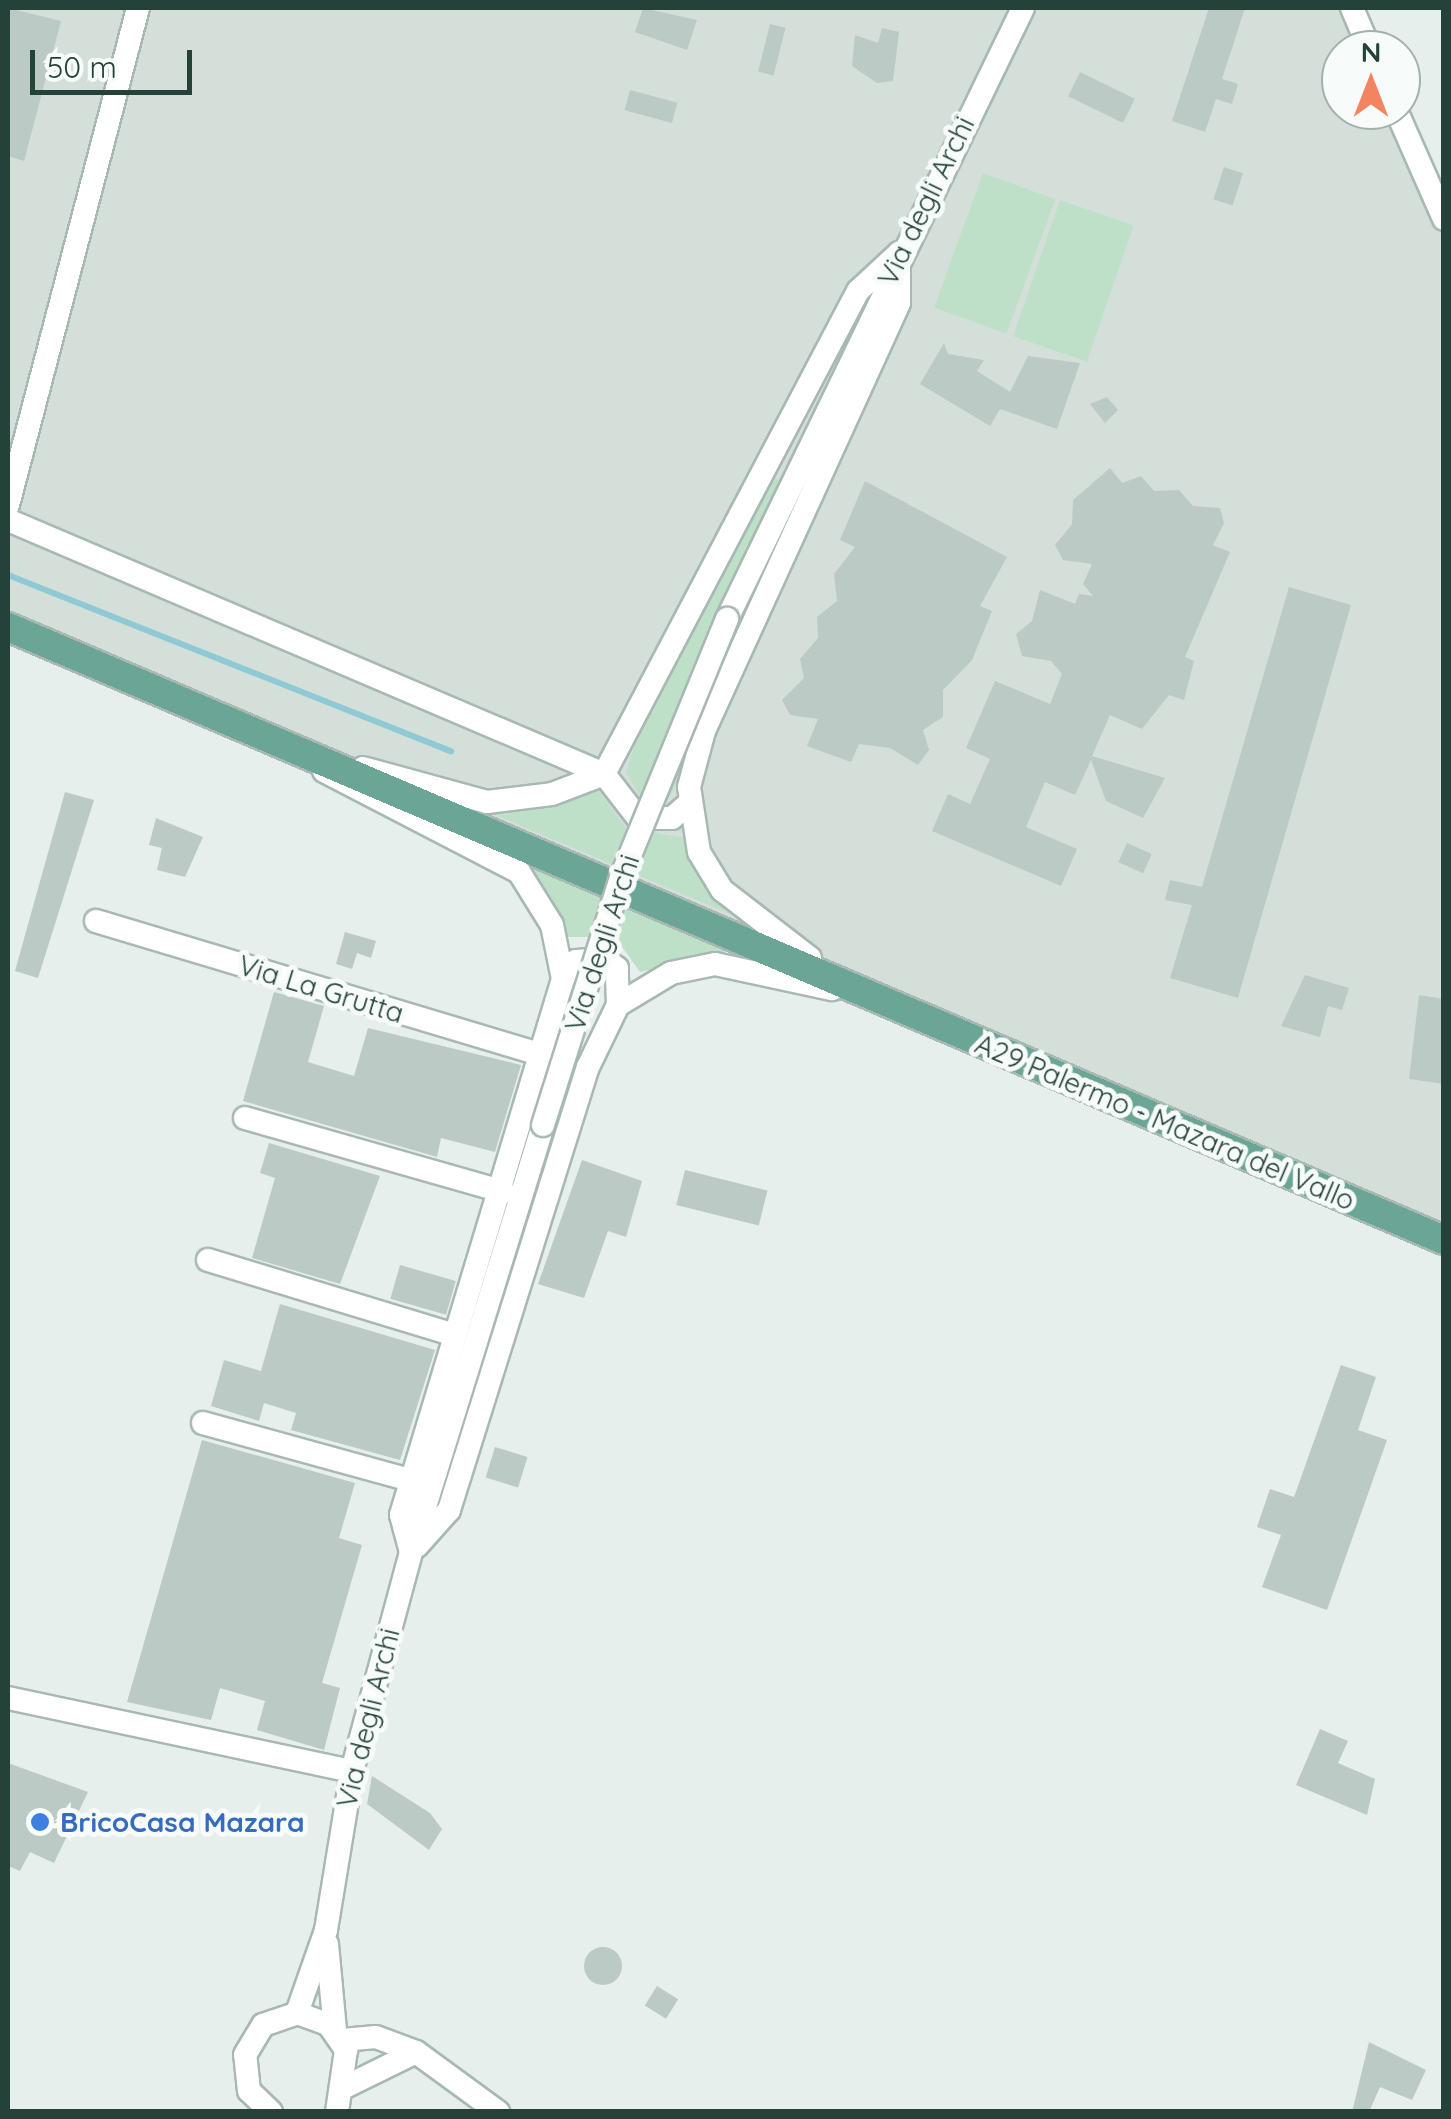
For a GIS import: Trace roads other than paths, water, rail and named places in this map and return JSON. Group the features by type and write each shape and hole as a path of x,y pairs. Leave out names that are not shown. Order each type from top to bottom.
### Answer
{"main road":[{"name":"A29 Palermo - Mazara del Vallo","path":"8,627 1444,1240"}],"street":[{"path":"8,505 138,8"},
{"name":"Via degli Archi","path":"297,2014 326,1930 352,1770 411,1552 622,875 727,619 899,253 1023,8"},
{"path":"1405,130 1444,219"},
{"path":"292,751 458,800 515,802 604,774 858,291 899,253"},
{"path":"886,1004 743,913 699,852 688,804 704,731 898,302 899,253"},
{"path":"8,520 604,774 638,818 672,818 688,804"},
{"path":"292,751 372,802 519,872 552,925 563,979"},
{"name":"Via La Grutta","path":"96,921 546,1056"},
{"path":"604,959 617,968 618,1005 588,1067 450,1510 411,1552 400,1514 546,1056 563,979 576,961 604,959"},
{"path":"618,1005 671,974 715,964 886,1004"},
{"path":"246,1118 504,1192"},
{"path":"208,1260 455,1336"},
{"path":"202,1423 410,1480"},
{"path":"8,1698 352,1770"},
{"name":"Via degli Archi","path":"326,1930 339,2036 341,2096"},
{"path":"270,2112 250,2090 244,2055 263,2025 297,2014 339,2036 376,2037 416,2052 498,2112"},
{"path":"322,2112 341,2096 416,2052"}],"waterway":[{"path":"8,575 451,751"}],"place":[{"name":"BricoCasa Mazara","path":"40,1822"}]}
